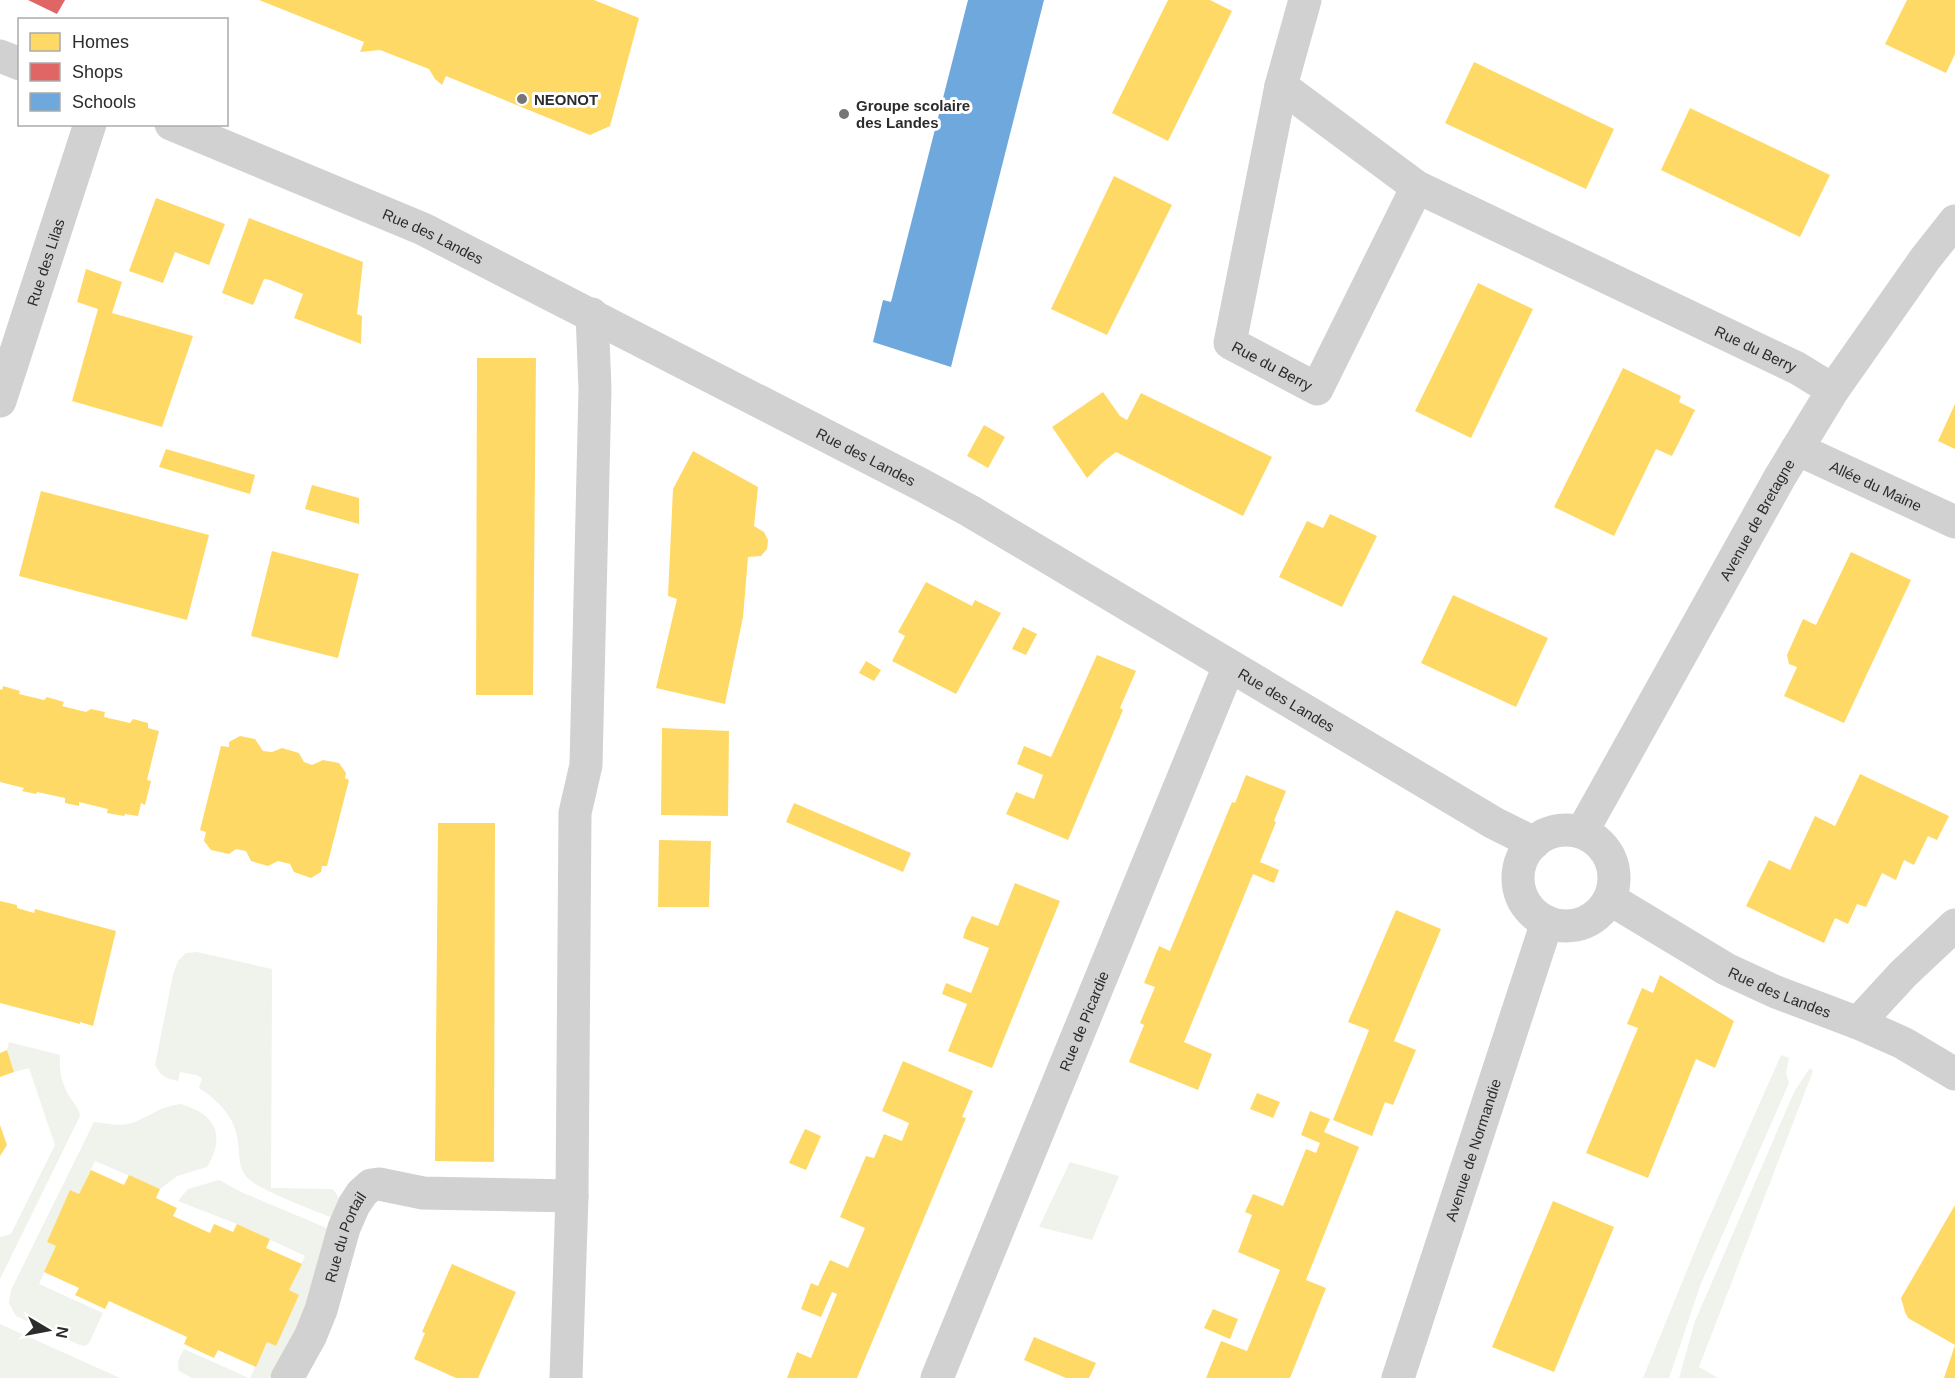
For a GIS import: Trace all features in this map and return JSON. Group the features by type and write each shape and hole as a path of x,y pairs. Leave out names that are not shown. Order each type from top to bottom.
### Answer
{"street":[{"name":"Rue du Berry","path":"1305,0 1281,86 1230,343 1317,389 1417,187"},
{"path":"0,56 18,63"},
{"name":"Rue du Berry","path":"1281,86 1417,187 1797,368 1833,390"},
{"name":"Rue des Lilas","path":"0,401 89,126"},
{"name":"Rue des Landes","path":"176,126 423,229 592,314 970,511 1494,823 1534,843"},
{"name":"Avenue de Bretagne","path":"1581,832 1797,449 1833,390 1925,259 1955,221"},
{"path":"566,1378 570,1312 572,1196 575,813 586,765 595,389 592,314"},
{"name":"Allée du Maine","path":"1797,449 1955,522"},
{"name":"Rue de Picardie","path":"937,1378 1229,666"},
{"path":"1567,829 1581,832 1596,840 1609,855 1614,871 1610,898 1601,911 1587,921 1568,925 1547,922 1533,912 1521,894 1518,882 1523,856 1534,843 1551,832 1567,829"},
{"name":"Rue des Landes","path":"1610,898 1726,969 1776,992 1903,1043 1955,1074"},
{"name":"Avenue de Normandie","path":"1398,1378 1547,922"},
{"path":"1858,1023 1903,974 1955,925"},
{"name":"Rue du Portail","path":"287,1378 310,1337 321,1310 344,1228 362,1193 371,1185 379,1184 423,1193 572,1196"}],"shaded area":[{"path":"197,952 272,969 271,1188 333,1189 339,1198 333,1218 272,1193 251,1181 241,1167 234,1126 220,1105 199,1088 202,1078 180,1072 178,1081 167,1078 157,1069 155,1065 173,975 178,961 186,953"},
{"path":"9,1042 60,1055 60,1070 64,1084 80,1116 0,1279 0,1237 11,1234 55,1145 29,1068 14,1072 7,1050"},
{"path":"1781,1055 1789,1058 1786,1073 1789,1083 1700,1286 1669,1378 1643,1378 1701,1236"},
{"path":"1810,1068 1813,1071 1699,1367 1718,1378 1679,1378 1695,1321 1794,1092"},
{"path":"180,1104 202,1114 214,1127 216,1145 207,1167 177,1176 160,1189 95,1161 79,1194 70,1190 56,1246 39,1284 103,1313 89,1343 85,1346 80,1345 16,1316 9,1303 11,1290 94,1122 117,1125 132,1123 167,1107"},
{"path":"1070,1162 1119,1176 1092,1240 1039,1227"},
{"path":"219,1180 241,1192 329,1229 299,1328 269,1378 250,1378 267,1342 276,1346 289,1290 305,1256 237,1224 178,1201 188,1189"},
{"path":"0,1324 120,1378 0,1378"},
{"path":"184,1349 249,1378 192,1378 179,1371 178,1368 178,1362"}],"building: Homes":[{"path":"259,0 594,0 639,18 610,126 590,135 446,76 442,85 429,69 380,50 360,52 364,42"},
{"path":"1168,0 1210,0 1232,11 1168,141 1112,113"},
{"path":"1907,0 1955,0 1955,54 1946,73 1885,44"},
{"path":"1474,62 1614,129 1586,189 1445,123"},
{"path":"1690,108 1830,175 1800,237 1661,170"},
{"path":"1114,176 1172,205 1107,335 1051,309"},
{"path":"156,198 225,224 209,265 175,252 163,283 129,271"},
{"path":"249,218 363,262 357,314 362,316 361,344 294,318 303,294 270,280 264,279 253,305 222,293"},
{"path":"86,269 122,282 112,313 193,336 162,427 72,401 98,309 77,302"},
{"path":"1478,283 1533,309 1471,438 1415,411"},
{"path":"477,358 536,358 533,695 476,695"},
{"path":"1623,368 1681,396 1679,402 1695,410 1672,456 1656,449 1614,536 1554,507"},
{"path":"1103,392 1120,416 1127,420 1141,393 1272,457 1243,516 1116,452 1087,478 1052,427"},
{"path":"1955,404 1955,449 1938,441"},
{"path":"984,425 1005,437 988,468 967,456"},
{"path":"166,449 255,475 250,494 159,467"},
{"path":"693,451 758,487 754,526 764,532 768,540 767,549 761,556 748,557 743,617 725,704 656,688 677,599 668,596 673,489"},
{"path":"312,485 359,498 359,524 305,509"},
{"path":"41,491 209,535 187,620 19,576"},
{"path":"1330,514 1377,536 1342,607 1279,577 1307,521 1323,528"},
{"path":"272,551 359,574 338,658 251,636"},
{"path":"1851,552 1911,580 1844,723 1784,696 1797,667 1789,664 1787,655 1803,619 1816,625"},
{"path":"926,582 972,606 975,600 1001,613 956,694 892,661 905,636 898,632"},
{"path":"1453,595 1548,638 1516,707 1421,663"},
{"path":"1023,627 1037,634 1026,655 1012,649"},
{"path":"1097,655 1136,671 1120,708 1123,710 1068,840 1006,814 1016,792 1034,799 1043,775 1017,764 1024,746 1051,757"},
{"path":"866,661 881,670 874,681 859,673"},
{"path":"3,686 20,691 19,694 44,700 47,697 64,702 62,706 86,712 91,709 105,712 104,717 130,723 133,719 148,723 148,728 159,731 147,780 151,781 145,805 141,803 138,816 107,813 108,809 79,802 79,806 65,803 65,798 22,791 24,788 0,782 0,689 2,690"},
{"path":"662,728 729,731 728,816 661,815"},
{"path":"240,736 255,739 263,751 272,752 282,748 299,753 304,762 312,765 323,760 339,763 346,773 345,778 349,780 327,866 322,866 321,872 311,878 294,872 290,864 278,861 268,866 251,861 246,851 236,849 229,854 211,850 204,841 206,832 200,830 221,746 229,747 229,742"},
{"path":"1860,774 1949,816 1937,840 1928,836 1914,865 1904,860 1896,880 1882,873 1866,907 1857,904 1848,924 1835,918 1824,943 1746,906 1769,860 1790,870 1815,816 1835,826"},
{"path":"1246,775 1286,791 1260,862 1279,870 1274,883 1253,874 1184,1042 1212,1054 1198,1090 1129,1062 1144,1025 1140,1023 1155,987 1144,983 1159,946 1170,951 1232,802 1235,803"},
{"path":"794,803 911,853 903,872 786,822"},
{"path":"438,823 495,823 494,1162 435,1161"},
{"path":"659,840 711,841 709,907 658,907"},
{"path":"1015,883 1060,901 992,1068 948,1051 967,1004 942,994 946,983 971,993 989,948 963,938 966,928 972,916 998,926"},
{"path":"0,901 17,905 17,908 34,913 35,909 116,931 93,1026 0,1003"},
{"path":"1396,910 1441,929 1394,1041 1416,1050 1393,1105 1385,1102 1372,1136 1333,1120 1369,1030 1348,1022"},
{"path":"1660,975 1734,1021 1715,1068 1696,1059 1648,1178 1586,1153 1638,1028 1627,1024 1642,988 1653,993"},
{"path":"7,1050 14,1072 0,1077 0,1053"},
{"path":"903,1061 973,1091 962,1117 966,1118 857,1378 787,1378 797,1352 811,1358 837,1294 832,1292 821,1317 801,1309 811,1283 818,1286 830,1260 848,1268 865,1228 840,1217 866,1156 874,1158 884,1134 902,1141 909,1123 882,1111"},
{"path":"1257,1093 1280,1102 1273,1118 1250,1109"},
{"path":"1310,1111 1330,1119 1324,1132 1359,1147 1306,1280 1326,1288 1290,1378 1206,1378 1221,1341 1247,1351 1280,1270 1238,1252 1252,1215 1245,1212 1253,1194 1283,1206 1306,1149 1316,1153 1320,1143 1301,1135"},
{"path":"0,1125 7,1145 0,1156"},
{"path":"805,1129 821,1136 806,1170 789,1163"},
{"path":"91,1170 124,1185 129,1175 160,1189 156,1198 177,1208 173,1216 210,1233 214,1224 233,1232 237,1224 270,1239 266,1248 302,1264 289,1290 299,1295 276,1346 267,1342 256,1367 218,1350 214,1358 184,1344 187,1337 109,1301 105,1309 75,1295 79,1288 44,1272 56,1246 47,1242 70,1190 79,1194"},
{"path":"1553,1201 1614,1227 1554,1372 1492,1347"},
{"path":"1955,1205 1955,1345 1908,1318 1901,1298"},
{"path":"452,1264 516,1292 478,1378 456,1378 414,1359 425,1333 422,1332"},
{"path":"1213,1309 1238,1319 1230,1339 1204,1328"},
{"path":"1034,1337 1096,1363 1089,1378 1066,1378 1024,1360"},
{"path":"1955,1345 1955,1378 1944,1378"}],"building: Shops":[{"path":"28,0 65,0 57,14"}],"building: Schools":[{"path":"968,0 1044,0 951,367 873,342 883,300 891,302"}],"place":[{"name":"NEONOT","path":"522,99"},
{"name":"Groupe scolaire des Landes","path":"844,114"}]}
